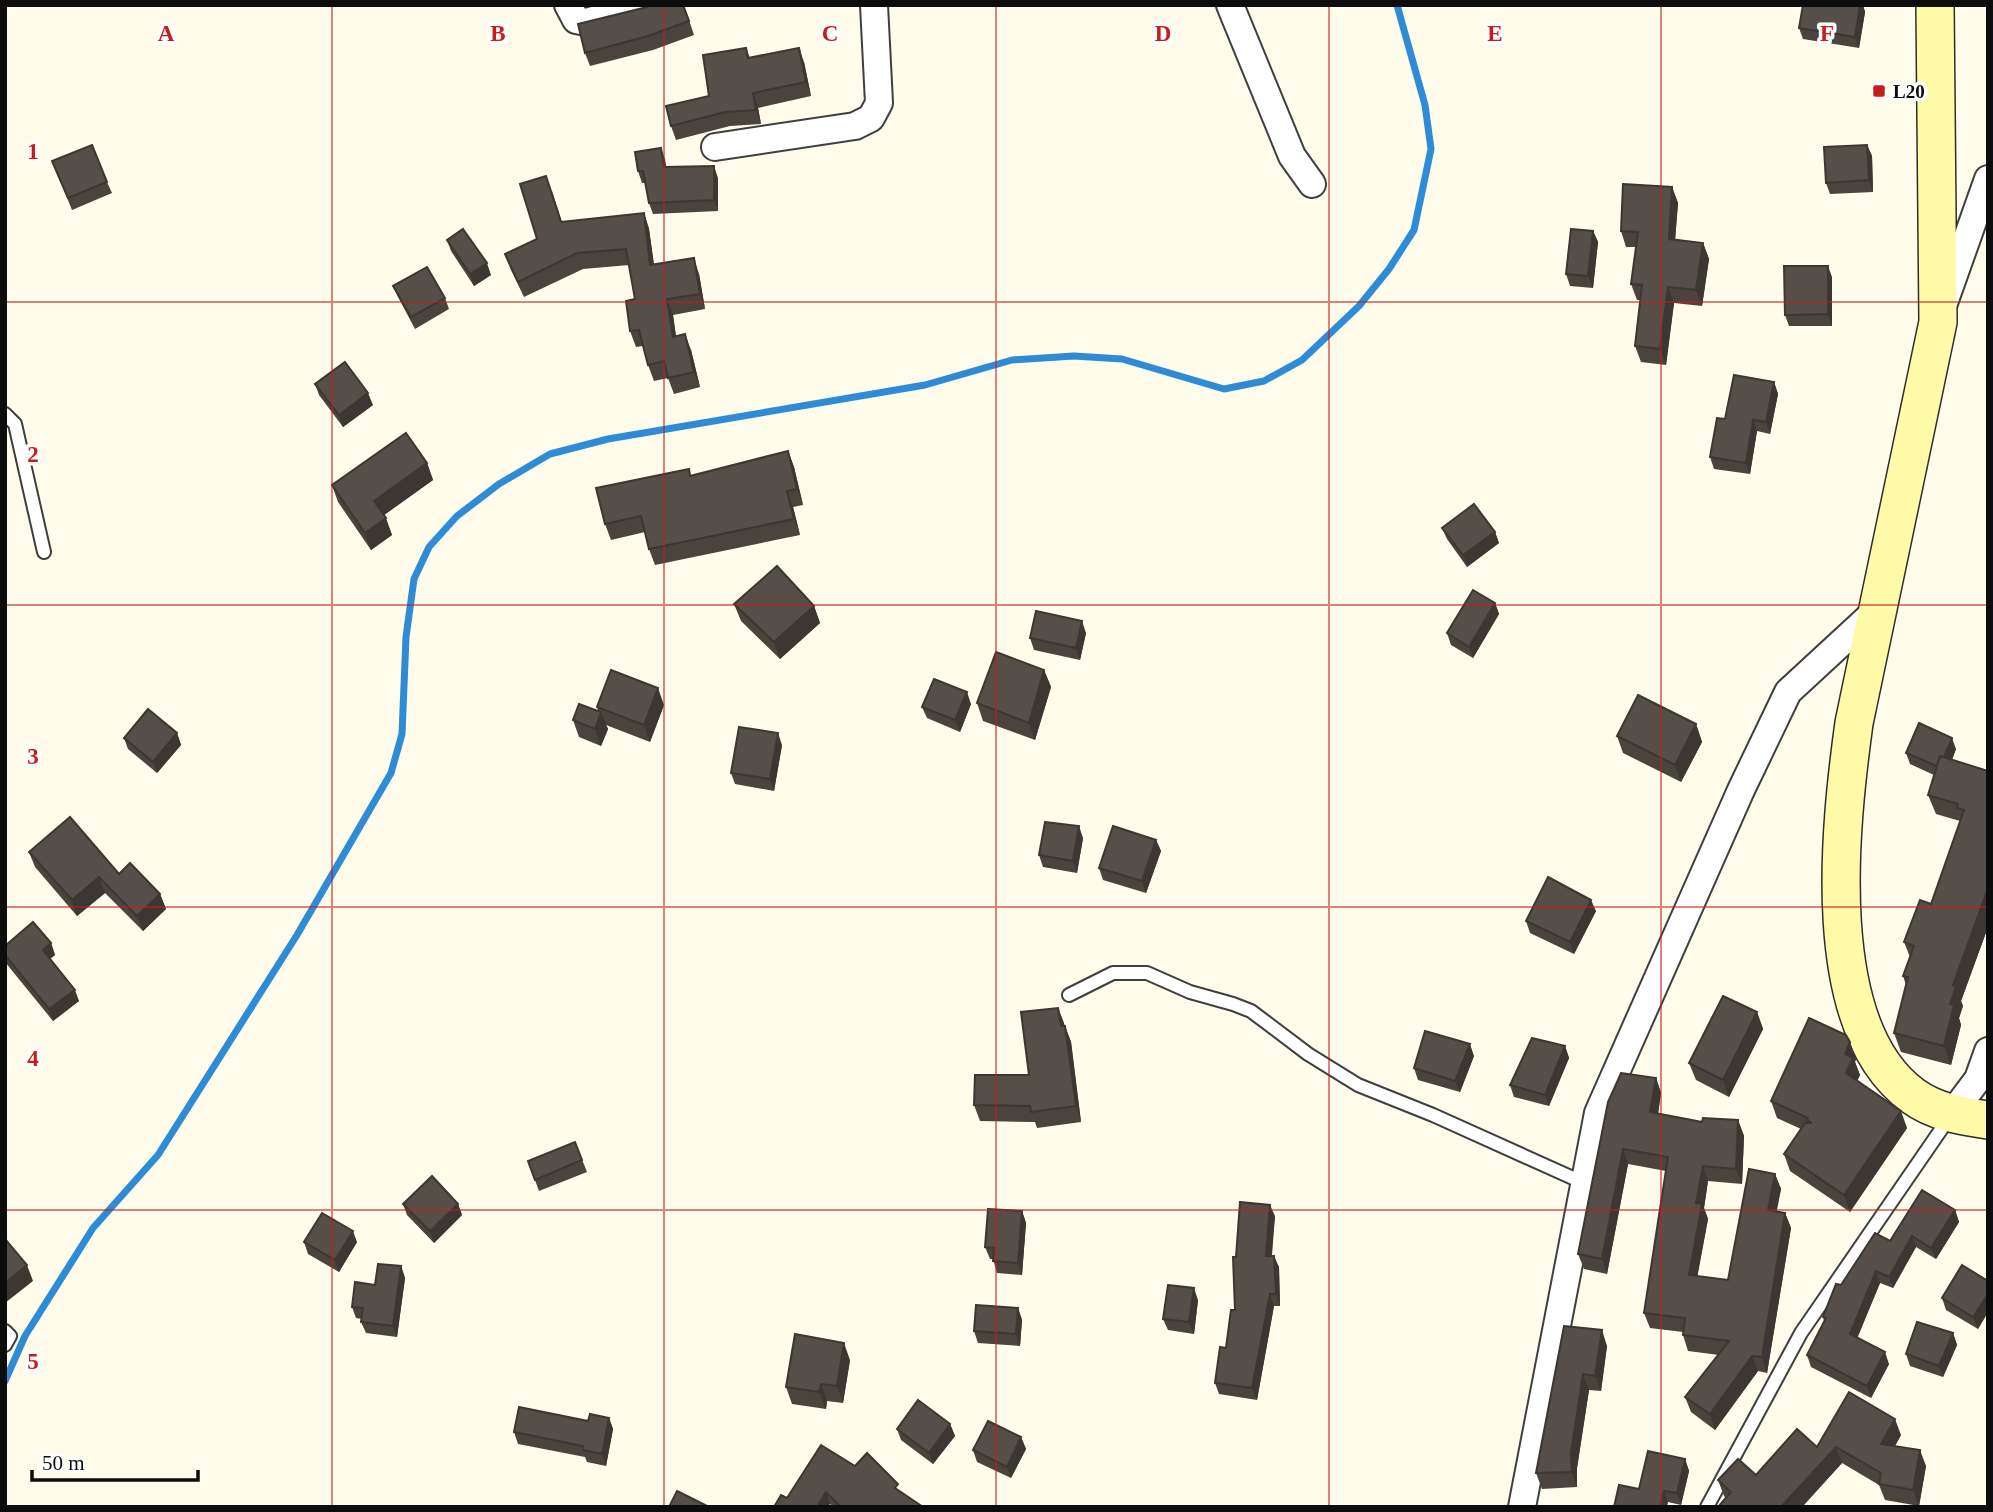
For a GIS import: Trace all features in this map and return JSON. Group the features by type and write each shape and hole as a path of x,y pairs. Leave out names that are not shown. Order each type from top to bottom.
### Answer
{"street":[{"path":"568,5 574,17 582,22 648,5"},
{"path":"715,147 855,126 871,118 879,103 874,5"},
{"path":"1230,5 1292,156 1312,184"},
{"path":"1935,5 1937,322"},
{"path":"1988,179 1937,322 1854,723 1846,781 1842,911 1845,967 1860,1018 1880,1062 1913,1096 1951,1115 1988,1120"},
{"path":"1521,1507 1598,1113 1741,790 1788,692 1879,608"},
{"path":"1951,1115 1978,1079 1988,1051"}],"lane":[{"path":"5,414 15,424 44,552"},
{"path":"1069,995 1113,973 1147,973 1190,992 1233,1004 1251,1011 1308,1054 1358,1085 1433,1115 1584,1183"},
{"path":"1707,1507 1801,1333 1951,1115"},
{"path":"5,1331 10,1336 5,1345"}],"building":[{"path":"649,5 683,5 689,21 648,36 585,53 578,24"},
{"path":"1803,5 1860,5 1855,37 1799,28"},
{"path":"746,48 748,58 799,48 806,82 753,93 756,110 725,112 671,126 666,106 709,96 703,55"},
{"path":"92,145 107,182 68,198 52,161"},
{"path":"1867,145 1869,180 1826,183 1824,147"},
{"path":"661,148 664,167 714,166 714,200 649,203 643,171 638,171 635,152"},
{"path":"546,176 561,222 644,213 650,265 694,258 700,294 667,299 673,337 685,334 694,372 668,378 664,361 648,365 639,330 630,331 626,301 635,299 626,249 577,253 518,282 505,254 537,239 520,184"},
{"path":"1623,184 1672,187 1669,239 1703,243 1696,290 1668,287 1660,349 1635,346 1642,285 1631,284 1638,232 1621,231"},
{"path":"463,229 487,263 470,274 447,240"},
{"path":"1571,229 1593,231 1588,276 1566,274"},
{"path":"1784,266 1828,266 1828,314 1785,315"},
{"path":"427,267 445,298 411,317 393,286"},
{"path":"345,362 368,393 339,415 315,384"},
{"path":"1734,375 1774,382 1766,422 1753,420 1746,463 1710,457 1717,418 1725,419"},
{"path":"406,433 427,463 374,501 386,518 365,533 332,485"},
{"path":"788,451 797,489 787,491 794,519 649,549 641,516 605,524 596,488 689,469 690,476"},
{"path":"1474,504 1495,532 1463,555 1442,528"},
{"path":"777,566 814,606 774,642 734,604"},
{"path":"1473,590 1495,603 1469,647 1447,633"},
{"path":"1036,611 1082,621 1076,648 1030,638"},
{"path":"996,652 1044,670 1029,723 977,703"},
{"path":"611,670 658,688 644,725 597,707"},
{"path":"934,679 967,692 955,720 922,707"},
{"path":"1638,695 1696,724 1675,765 1617,736"},
{"path":"579,704 601,712 595,729 573,720"},
{"path":"148,709 177,733 153,762 124,738"},
{"path":"1919,723 1952,738 1937,766 1906,753"},
{"path":"739,727 778,733 770,779 731,773"},
{"path":"1940,756 1988,771 1988,888 1953,985 1956,987 1950,1004 1954,1005 1944,1046 1894,1033 1908,977 1903,976 1914,946 1904,942 1920,900 1931,904 1964,810 1957,808 1958,804 1928,795"},
{"path":"70,817 119,874 130,863 160,894 137,916 99,877 72,900 29,852"},
{"path":"1045,822 1079,826 1073,861 1039,855"},
{"path":"1113,826 1156,840 1142,881 1099,868"},
{"path":"1548,877 1591,900 1570,942 1526,921"},
{"path":"33,922 51,943 43,950 75,990 49,1009 5,955 5,946"},
{"path":"1723,996 1757,1012 1723,1080 1689,1063"},
{"path":"1058,1008 1061,1026 1065,1026 1076,1106 1031,1112 1030,1106 974,1105 975,1075 1029,1075 1021,1012"},
{"path":"1809,1018 1846,1035 1850,1042 1845,1054 1853,1058 1846,1073 1901,1111 1844,1195 1784,1154 1805,1123 1812,1123 1806,1120 1808,1118 1771,1101"},
{"path":"1425,1031 1470,1044 1455,1081 1414,1068"},
{"path":"1532,1038 1565,1046 1545,1095 1510,1085"},
{"path":"1621,1073 1656,1078 1650,1112 1702,1122 1703,1118 1738,1120 1736,1169 1703,1166 1696,1203 1702,1204 1689,1275 1728,1280 1749,1169 1775,1174 1768,1210 1785,1213 1762,1357 1752,1356 1710,1414 1685,1397 1729,1341 1683,1335 1685,1318 1644,1313 1668,1157 1623,1149 1602,1259 1578,1254 1608,1102"},
{"path":"575,1142 582,1160 535,1180 528,1161"},
{"path":"432,1176 458,1204 430,1231 403,1204"},
{"path":"1922,1190 1955,1210 1931,1248 1912,1236 1889,1277 1876,1271 1850,1334 1885,1352 1867,1386 1807,1355 1826,1318 1823,1317 1836,1284 1841,1285 1875,1233 1890,1241"},
{"path":"1240,1202 1270,1205 1266,1256 1274,1256 1276,1294 1270,1294 1252,1388 1215,1383 1220,1347 1226,1348 1231,1310 1235,1310 1233,1257 1236,1257"},
{"path":"988,1209 1022,1211 1018,1263 993,1261 994,1248 985,1247"},
{"path":"322,1213 353,1231 335,1260 304,1242"},
{"path":"5,1239 27,1265 5,1283"},
{"path":"378,1264 401,1266 393,1326 361,1322 363,1308 352,1307 355,1282 375,1285"},
{"path":"1962,1265 1988,1281 1988,1294 1973,1317 1942,1298"},
{"path":"1168,1285 1194,1288 1189,1322 1163,1319"},
{"path":"976,1305 1018,1308 1016,1334 974,1331"},
{"path":"1917,1322 1953,1333 1939,1366 1906,1354"},
{"path":"1564,1326 1602,1330 1595,1376 1583,1374 1571,1453 1572,1472 1536,1473"},
{"path":"795,1334 844,1343 837,1386 821,1384 819,1392 786,1387"},
{"path":"1849,1392 1895,1419 1881,1444 1920,1450 1913,1490 1879,1484 1881,1473 1836,1447 1781,1507 1718,1507 1731,1492 1718,1480 1738,1459 1756,1475 1797,1429 1817,1447"},
{"path":"918,1400 950,1424 929,1453 897,1429"},
{"path":"519,1407 588,1421 590,1414 609,1418 602,1454 583,1450 583,1446 514,1432"},
{"path":"988,1421 1021,1437 1007,1467 973,1450"},
{"path":"821,1445 855,1466 867,1453 898,1484 895,1488 923,1507 841,1507 826,1492 817,1507 774,1507 781,1495 787,1498"},
{"path":"1648,1451 1685,1459 1677,1493 1664,1491 1660,1507 1614,1507 1619,1485 1639,1489"},
{"path":"677,1491 709,1507 669,1507"}],"waterway":[{"path":"5,1381 25,1336 93,1228 158,1155 297,935 391,773 402,734 406,637 414,579 429,547 457,516 499,484 550,454 608,439 925,385 1012,360 1074,356 1122,359 1224,389 1264,381 1302,360 1359,306 1389,269 1414,230 1431,149 1425,105 1397,5"}],"place":[{"name":"L20","path":"1879,91"}]}
